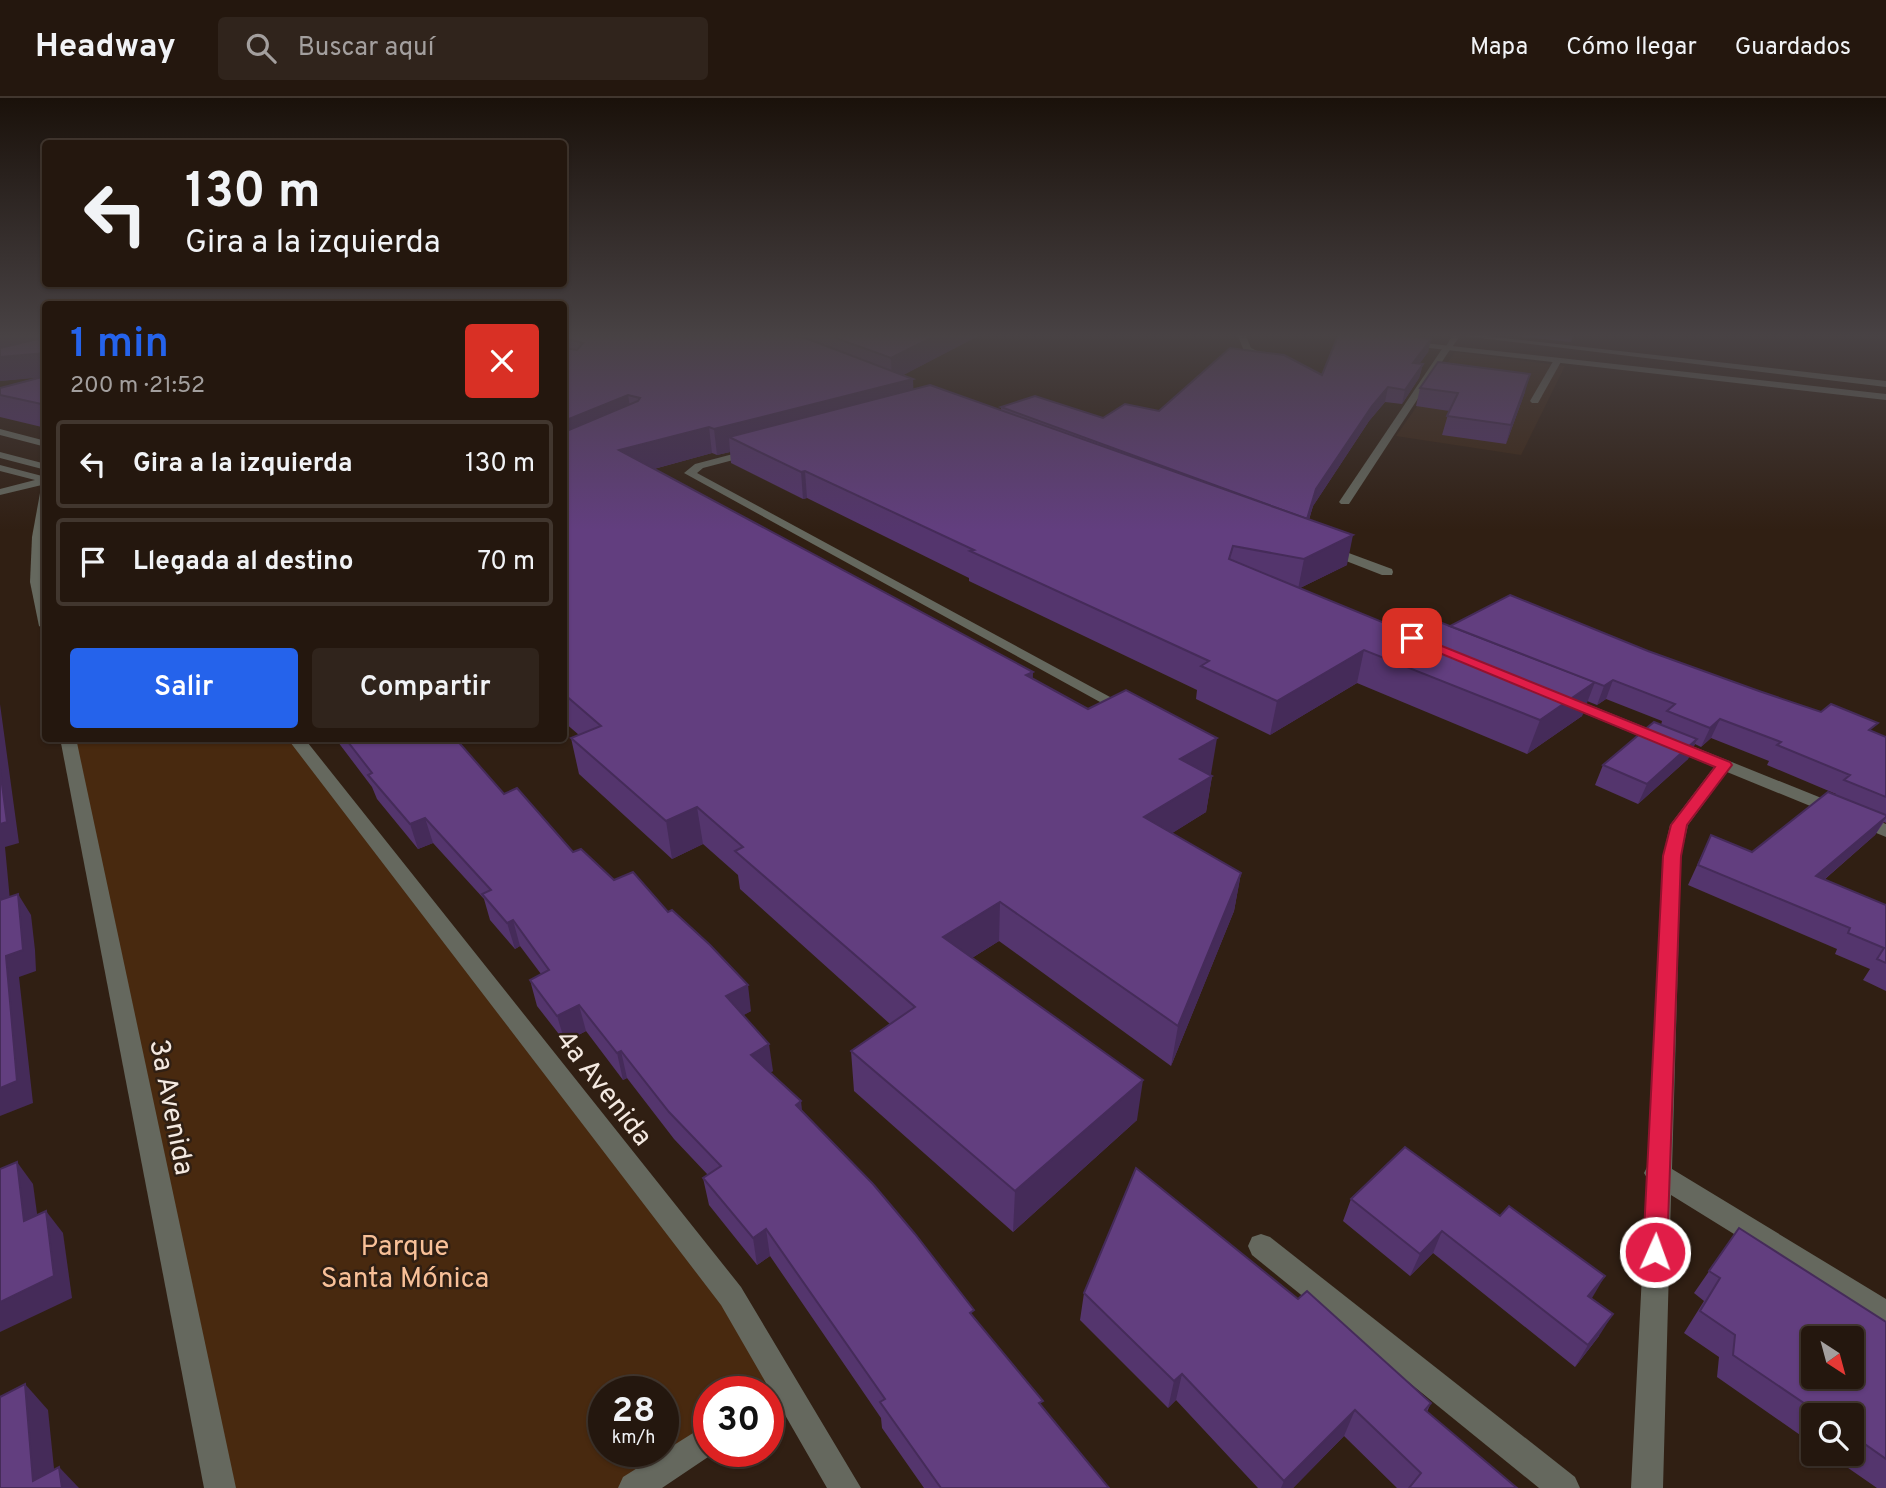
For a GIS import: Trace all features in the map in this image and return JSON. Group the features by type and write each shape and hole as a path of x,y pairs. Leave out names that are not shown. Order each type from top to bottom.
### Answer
{"street":[{"path":"1345,502 1412,401"},
{"path":"0,432 42,443"},
{"path":"763,449 699,466 690,473 1142,719"},
{"path":"0,455 42,466"},
{"path":"0,468 42,480"},
{"path":"0,492 42,482"},
{"path":"41,581 38,537 42,515"},
{"path":"1310,543 1387,572"},
{"path":"1550,694 1886,831"},
{"name":"3a Avenida","path":"69,742 220,1488"},
{"name":"4a Avenida","path":"298,742 731,1296 769,1376"},
{"path":"1647,1488 1657,1173 1672,856 1679,825 1724,765"},
{"path":"1657,1173 1886,1315"},
{"path":"1261,1246 1564,1488"},
{"name":"4a Avenida","path":"784,1403 845,1488"},
{"path":"634,1488 693,1449"}],"shaded area":[{"path":"1421,401 1548,401 1521,455 1396,436"}],"green space":[{"name":"Parque Santa Mónica","path":"69,742 293,742 778,1376 693,1376 693,1449 679,1458 679,1376 588,1376 588,1467 666,1467 634,1488 220,1488"}],"building":[{"path":"567,401 614,401 567,420"},
{"path":"638,401 826,401 619,450 1033,672 1026,675 1088,709 1126,690 1217,738 1180,759 1212,776 1144,817 1241,873 1178,1026 1000,902 943,937 1143,1080 1015,1191 851,1051 915,1007 735,851 743,847 697,807 666,821 571,738 601,726 567,697 567,431"},
{"path":"869,401 975,401 1353,535 1304,559 1233,546 1229,559 1411,634 1437,621 1595,682 1540,720 1364,650 1277,701 1201,666 1209,661 729,437"},
{"path":"1020,401 1050,401 1103,418 1125,404 1159,411 1170,401 1376,401 1316,489 1307,519 1001,407"},
{"path":"1454,401 1520,401 1511,425 1447,416"},
{"path":"1510,595 1648,651 1759,691 1821,712 1831,704 1878,723 1869,730 1886,737 1886,797 1844,780 1850,775 1777,745 1781,742 1720,719 1710,728 1667,711 1675,704 1613,680 1604,686 1450,626"},
{"path":"1654,722 1697,739 1647,784 1603,765"},
{"path":"348,742 458,742 504,794 517,788 573,852 581,849 614,880 633,872 668,912 672,910 710,945 748,985 726,996 769,1044 751,1055 801,1101 796,1105 873,1184 915,1234 974,1310 970,1313 1043,1401 1039,1403 1109,1488 941,1488 880,1402 885,1399 766,1229 753,1238 703,1178 721,1166 669,1112 621,1051 617,1053 579,1005 557,1016 530,980 549,970 513,920 507,923 482,894 491,890 425,818 410,824 368,775 372,773"},
{"path":"0,769 7,822 0,824"},
{"path":"1828,792 1886,815 1816,876 1886,905 1886,963 1877,959 1884,948 1848,933 1850,928 1698,865 1711,835 1752,852"},
{"path":"18,894 23,950 6,956 17,1081 0,1088 0,900"},
{"path":"1405,1147 1500,1216 1509,1206 1605,1276 1588,1296 1613,1314 1588,1345 1442,1231 1420,1254 1351,1199"},
{"path":"17,1162 24,1221 46,1211 54,1276 0,1302 0,1169"},
{"path":"1136,1168 1298,1299 1307,1291 1431,1403 1425,1410 1517,1488 1409,1488 1421,1473 1355,1410 1284,1481 1182,1374 1174,1381 1084,1293"},
{"path":"1739,1228 1886,1322 1886,1459 1864,1443 1864,1403 1804,1403 1733,1355 1735,1335 1700,1311 1720,1278 1709,1271"},
{"path":"25,1384 33,1481 59,1467 62,1488 0,1488 0,1397"}],"route":[{"path":"1412,638 1724,765 1679,825 1672,856 1655,1252"}]}
